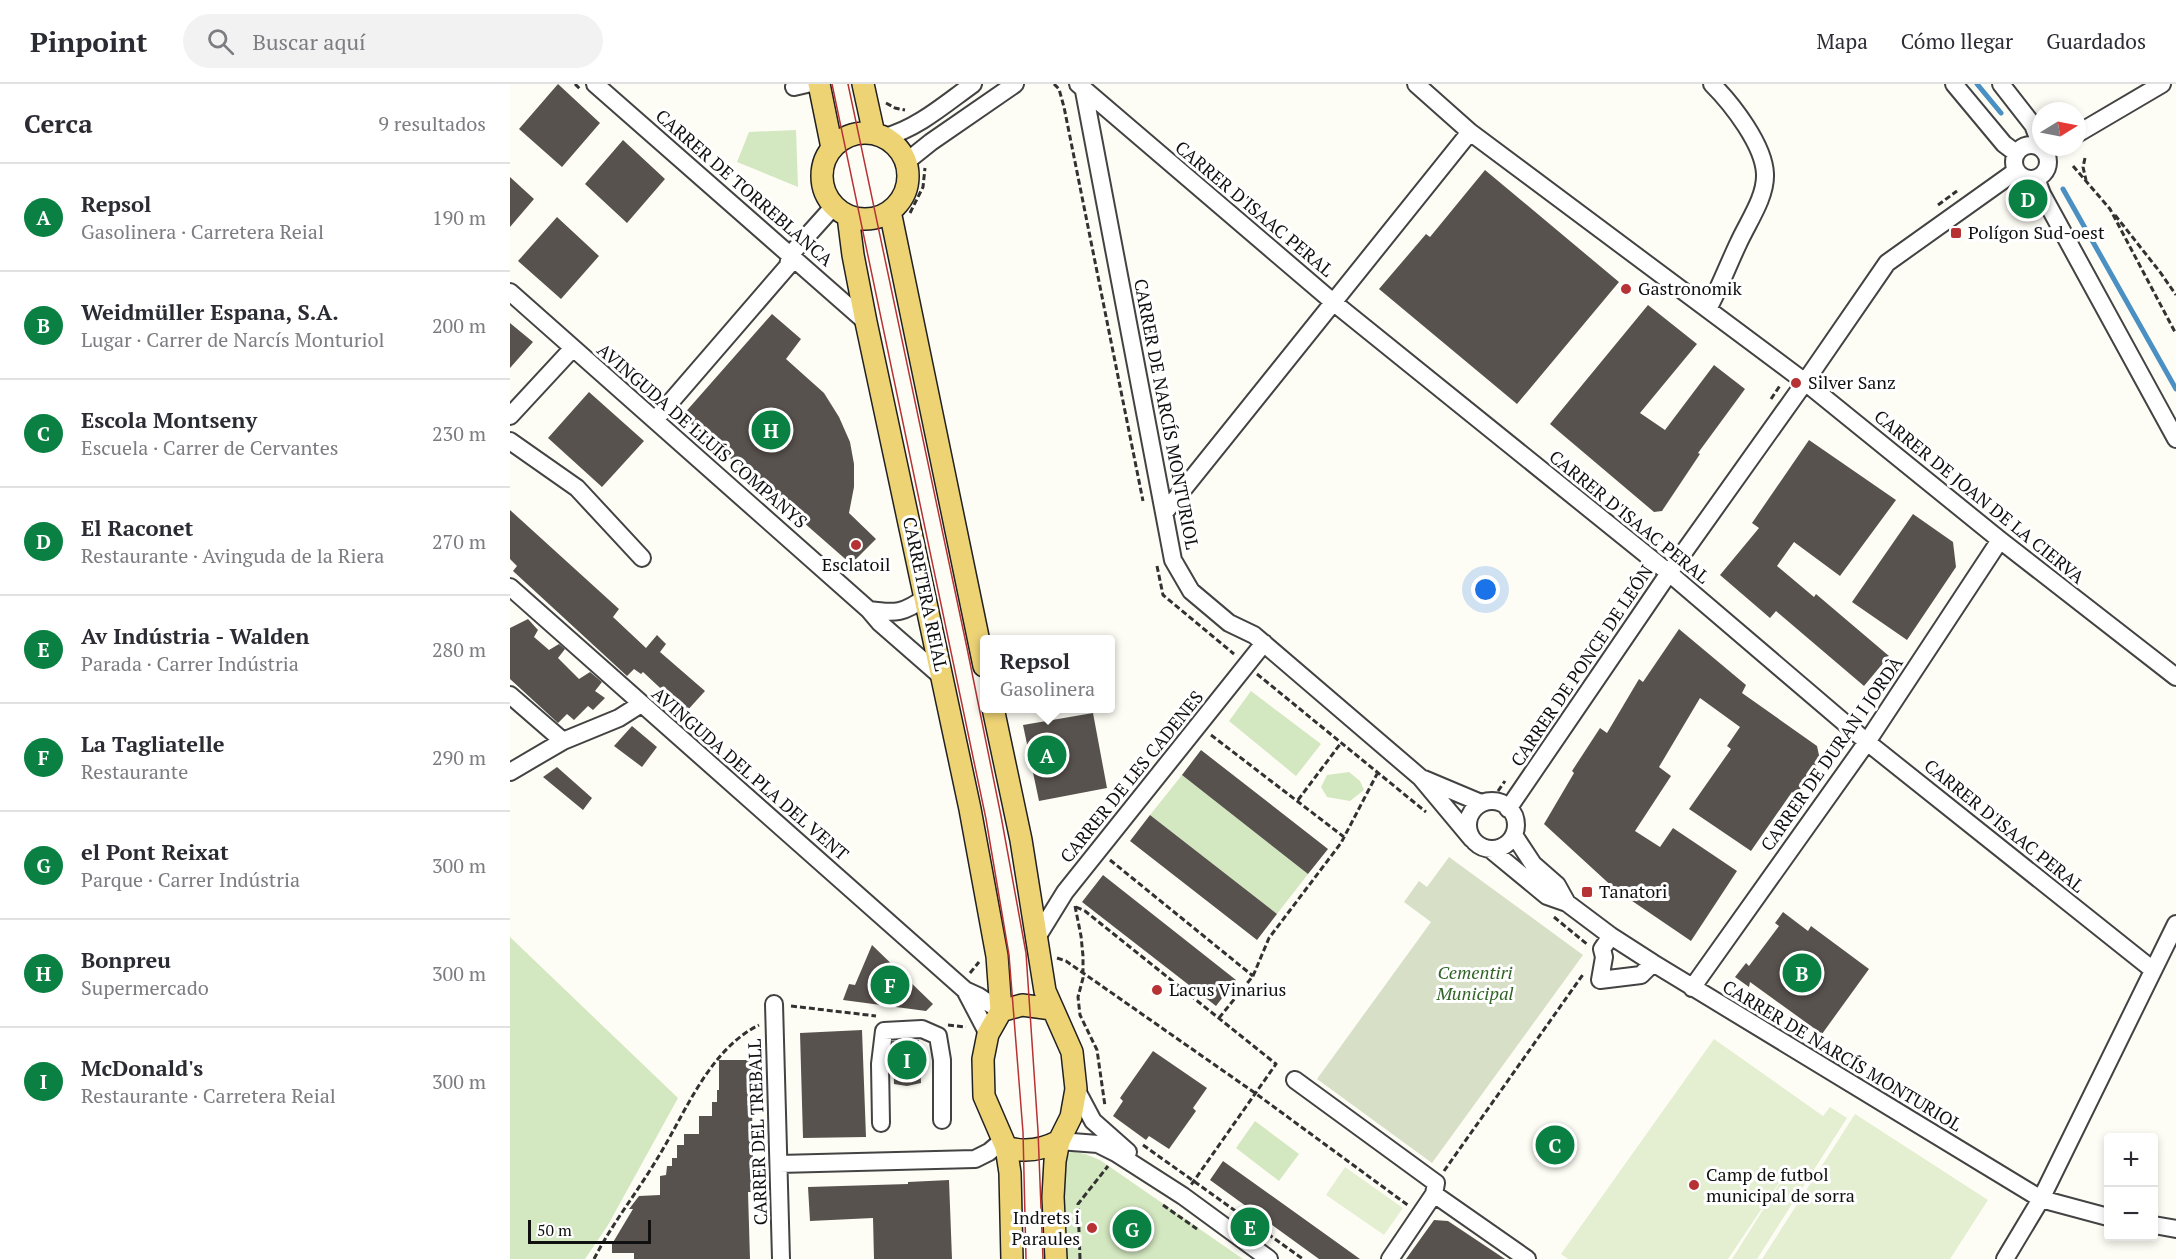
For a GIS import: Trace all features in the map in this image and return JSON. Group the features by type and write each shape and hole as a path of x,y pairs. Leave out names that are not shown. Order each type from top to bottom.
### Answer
{"main road":[{"path":"819,84 832,148 848,136 862,133 880,135 898,148 906,162 908,180 905,192 899,203 890,211 882,216 866,219 841,211"},
{"path":"863,84 880,135"},
{"name":"CARRETERA REIAL","path":"832,148 824,162 822,178 826,193 841,211 853,255 970,809 998,973 1001,1011"},
{"path":"890,211 980,647"},
{"path":"994,713 1021,840 1045,991 1072,1052 1076,1089 1071,1117 1059,1141 1055,1161 1053,1197 1056,1259"},
{"path":"1012,1259 1010,1173 1004,1144 984,1096 980,1031 1001,1011 1022,1005 1052,1009"},
{"path":"1004,1144 1016,1150 1032,1150 1059,1141"}],"street":[{"path":"880,135 902,132 973,84"},
{"path":"906,162 1015,84"},
{"name":"CARRER DE JOAN DE LA CIERVA","path":"1416,84 1470,132 1805,382 2000,540 2176,677"},
{"path":"1707,309 1721,285 1756,207 1765,176 1764,165 1745,123 1712,84"},
{"path":"1954,84 1998,137 2016,153"},
{"path":"2001,84 2032,124"},
{"path":"2086,130 2162,84"},
{"name":"CARRER D'ISAAC PERAL","path":"1081,87 1333,302 1668,573 1868,742 2153,970"},
{"name":"CARRER DE NARCÍS MONTURIOL","path":"1081,87 1173,560 1191,591 1229,623 1254,635 1264,643 1421,778 1472,839"},
{"name":"CARRER DE TORREBLANCA","path":"590,88 790,255 866,322"},
{"path":"1165,512 1470,132"},
{"path":"2032,144 2023,146 2016,153 2013,162 2016,171 2027,179 2043,175 2047,168 2046,156"},
{"name":"CARRER DE PONCE DE LEÓN","path":"1512,804 1668,573 1887,263 2016,171"},
{"path":"2036,178 2042,194 2176,439"},
{"path":"655,420 788,266 790,255 841,211"},
{"name":"AVINGUDA DE LLUÍS COMPANYS","path":"510,292 943,678"},
{"path":"510,416 573,348"},
{"path":"510,441 577,488 642,558"},
{"name":"CARRER DE DURAN I JORDÀ","path":"1692,988 1868,742 2000,540"},
{"name":"AVINGUDA DEL PLA DEL VENT","path":"510,587 971,993 1001,1011"},
{"path":"869,610 894,613 910,608 926,597"},
{"name":"CARRER DE LES CADENES","path":"1037,945 1065,892 1264,643"},
{"path":"510,695 563,741"},
{"path":"510,772 563,741 619,718 641,704"},
{"path":"1421,778 1476,801 1512,804 1516,820 1514,835 1504,846 1483,848 1472,839 1468,831 1470,815 1476,801"},
{"name":"CARRER DE NARCÍS MONTURIOL","path":"1514,835 1533,864 1557,885 1567,903"},
{"name":"CARRER DE NARCÍS MONTURIOL","path":"1491,849 1547,896 1567,903 1611,936 1692,988 2041,1199 2104,1216"},
{"path":"2006,1259 2041,1199 2176,924"},
{"path":"1589,984 1604,957 1602,949 1611,936"},
{"path":"1589,984 1641,975 1653,963"},
{"path":"971,993 990,988 998,973"},
{"name":"AVINGUDA DEL PLA DEL VENT","path":"971,993 980,1031"},
{"name":"CARRER DEL TREBALL","path":"774,1011 781,1259"},
{"path":"881,1123 880,1064 884,1030 922,1029 938,1036 942,1060 942,1120"},
{"path":"1295,1080 1527,1259"},
{"path":"1076,1089 1093,1121 1120,1146 1269,1259"},
{"path":"1059,1141 1098,1144 1183,1196"},
{"path":"779,1164 975,1159 1004,1144"},
{"path":"1390,1259 1435,1188"},
{"path":"2158,1226 2176,1229"}],"path":[{"path":"575,84 590,88"},
{"path":"883,102 909,111"},
{"path":"2085,158 2083,167 2086,182"},
{"path":"2073,166 2110,209 2176,295"},
{"path":"2110,209 2176,334"},
{"path":"1247,665 1427,813"},
{"path":"1198,725 1344,837"},
{"path":"1298,800 1341,743"},
{"path":"1219,1018 1253,976 1269,938 1344,837 1378,774"},
{"path":"1476,801 1482,792 1493,790 1504,792 1512,804"},
{"path":"1098,851 1253,976"},
{"path":"1073,900 1082,936 1083,972 1078,997 1080,1015 1097,1050 1101,1088 1108,1113"},
{"path":"1070,903 1085,911 1276,1064 1183,1196"},
{"path":"1549,912 1594,951"},
{"path":"1037,945 1083,972 1255,1093 1420,1214"},
{"path":"1435,1188 1589,984 1588,966"},
{"path":"594,1259 660,1154 688,1102 725,1051 774,1011 879,1016"},
{"path":"937,1024 980,1031"},
{"path":"1120,1146 1128,1135 1303,1259"},
{"path":"1080,1259 1078,1204 1108,1165"},
{"path":"1155,1199 1202,1232"}],"green space":[{"path":"796,130 798,187 737,162 749,132"},
{"path":"1251,691 1321,744 1296,776 1229,721"},
{"path":"1349,772 1360,781 1364,790 1350,801 1327,797 1321,787 1327,775"},
{"path":"1182,775 1308,874 1277,914 1150,815"},
{"name":"Cementiri Municipal","path":"1449,857 1583,955 1432,1163 1317,1079 1431,922 1404,902 1419,881 1427,887"},
{"path":"510,937 678,1098 608,1225 585,1259 510,1259"},
{"name":"Camp de futbol municipal de sorra","path":"1714,1039 1823,1116 1830,1107 1847,1118 1757,1259 1732,1259 1795,1159 1728,1259 1568,1259 1561,1254"},
{"path":"1855,1114 1988,1200 1950,1259 1762,1259"},
{"path":"1255,1121 1299,1154 1279,1181 1236,1148"},
{"path":"1071,1151 1100,1160 1243,1259 1066,1259 1062,1165"},
{"path":"1345,1167 1403,1208 1384,1235 1326,1195"}],"building":[{"path":"558,84 600,123 562,167 519,129"},
{"path":"623,140 665,179 627,223 585,184"},
{"path":"1485,170 1619,282 1517,404 1379,289 1426,234 1430,237"},
{"path":"510,177 534,199 510,227"},
{"path":"557,217 599,256 561,299 518,261"},
{"path":"1648,305 1697,344 1640,413 1665,430 1714,365 1745,389 1698,453 1700,454 1662,511 1654,512 1550,424"},
{"path":"772,314 801,339 786,359 824,393 839,417 850,442 854,464 854,487 849,513 876,539 851,564 682,416"},
{"path":"510,323 533,342 510,368"},
{"path":"589,392 644,441 602,487 548,438"},
{"path":"1809,440 1896,500 1840,576 1794,542 1777,566 1814,597 1816,594 1889,656 1864,686 1776,611 1770,618 1720,575 1759,528 1752,523"},
{"path":"510,510 619,609 613,617 646,648 657,635 666,644 660,652 705,691 686,712 643,672 641,674 634,669 627,676 513,571 517,566 510,559"},
{"path":"1913,514 1953,542 1956,567 1907,640 1852,602"},
{"path":"528,619 538,630 534,637 549,650 559,644 565,649 558,658 579,679 590,672 602,682 595,691 605,698 593,710 588,706 574,720 567,714 558,723 510,679 510,628"},
{"path":"1679,629 1746,685 1742,693 1817,746 1820,760 1796,795 1792,792 1751,851 1689,809 1731,749 1727,746 1740,727 1700,698 1659,767 1671,776 1635,831 1660,847 1673,828 1737,871 1691,941 1616,890 1544,824 1574,773 1572,771 1600,728 1607,733 1639,679 1643,682"},
{"path":"1093,713 1107,788 1039,801 1023,725"},
{"path":"632,726 657,747 642,767 614,746"},
{"path":"1201,750 1328,849 1308,874 1182,775"},
{"path":"557,767 592,798 583,810 543,777"},
{"path":"1150,815 1277,914 1257,940 1130,841"},
{"path":"1103,875 1236,980 1216,1006 1082,902"},
{"path":"1783,912 1808,931 1811,926 1869,969 1822,1034 1750,982 1749,987 1735,977 1746,963 1749,966 1779,926 1775,923"},
{"path":"872,945 933,1004 926,1011 843,1000 849,984 855,985"},
{"path":"862,1030 866,1137 803,1138 800,1033"},
{"path":"919,1040 921,1083 907,1086 894,1084 893,1041"},
{"path":"1153,1051 1207,1088 1193,1108 1196,1111 1169,1149 1149,1136 1146,1140 1113,1116 1123,1101 1120,1098"},
{"path":"719,1060 751,1060 753,1156 752,1192 748,1192 750,1259 634,1259 634,1253 612,1253 612,1244 633,1209 629,1209 639,1196 660,1195 660,1176 666,1175 667,1166 672,1166 672,1158 677,1158 677,1145 684,1145 684,1134 699,1134 699,1116 712,1116 712,1102 717,1102 717,1090 719,1090"},
{"path":"1223,1161 1360,1259 1319,1259 1210,1180"},
{"path":"949,1180 952,1259 874,1259 873,1218 810,1221 808,1187 908,1184 908,1182"},
{"path":"1434,1220 1448,1221 1505,1259 1406,1259"}],"waterway":[{"path":"1977,84 2001,113"},
{"path":"2063,189 2176,389"}],"tram line":[{"path":"832,84 986,819 1009,955 1023,1132 1026,1259"},
{"path":"848,84 980,712"},
{"path":"980,713 1026,953 1038,1131 1043,1259"}],"place":[{"name":"El Raconet","path":"2028,199"},
{"name":"Polígon Sud-oest","path":"1956,233"},
{"name":"Gastronomik","path":"1626,289"},
{"name":"Silver Sanz","path":"1796,383"},
{"name":"Bonpreu","path":"771,430"},
{"name":"Esclatoil","path":"856,545"},
{"name":"Repsol","path":"1047,755"},
{"name":"Tanatori","path":"1587,892"},
{"name":"Weidmüller Espana, S.A.","path":"1802,973"},
{"name":"La Tagliatelle","path":"890,985"},
{"name":"Lacus Vinarius","path":"1157,990"},
{"name":"McDonald's","path":"907,1060"},
{"name":"Escola Montseny","path":"1555,1145"},
{"name":"Camp de futbol municipal de sorra","path":"1694,1185"},
{"name":"Av Indústria - Walden","path":"1250,1227"},
{"name":"Indrets i Paraules","path":"1092,1228"},
{"name":"el Pont Reixat","path":"1132,1229"}]}
